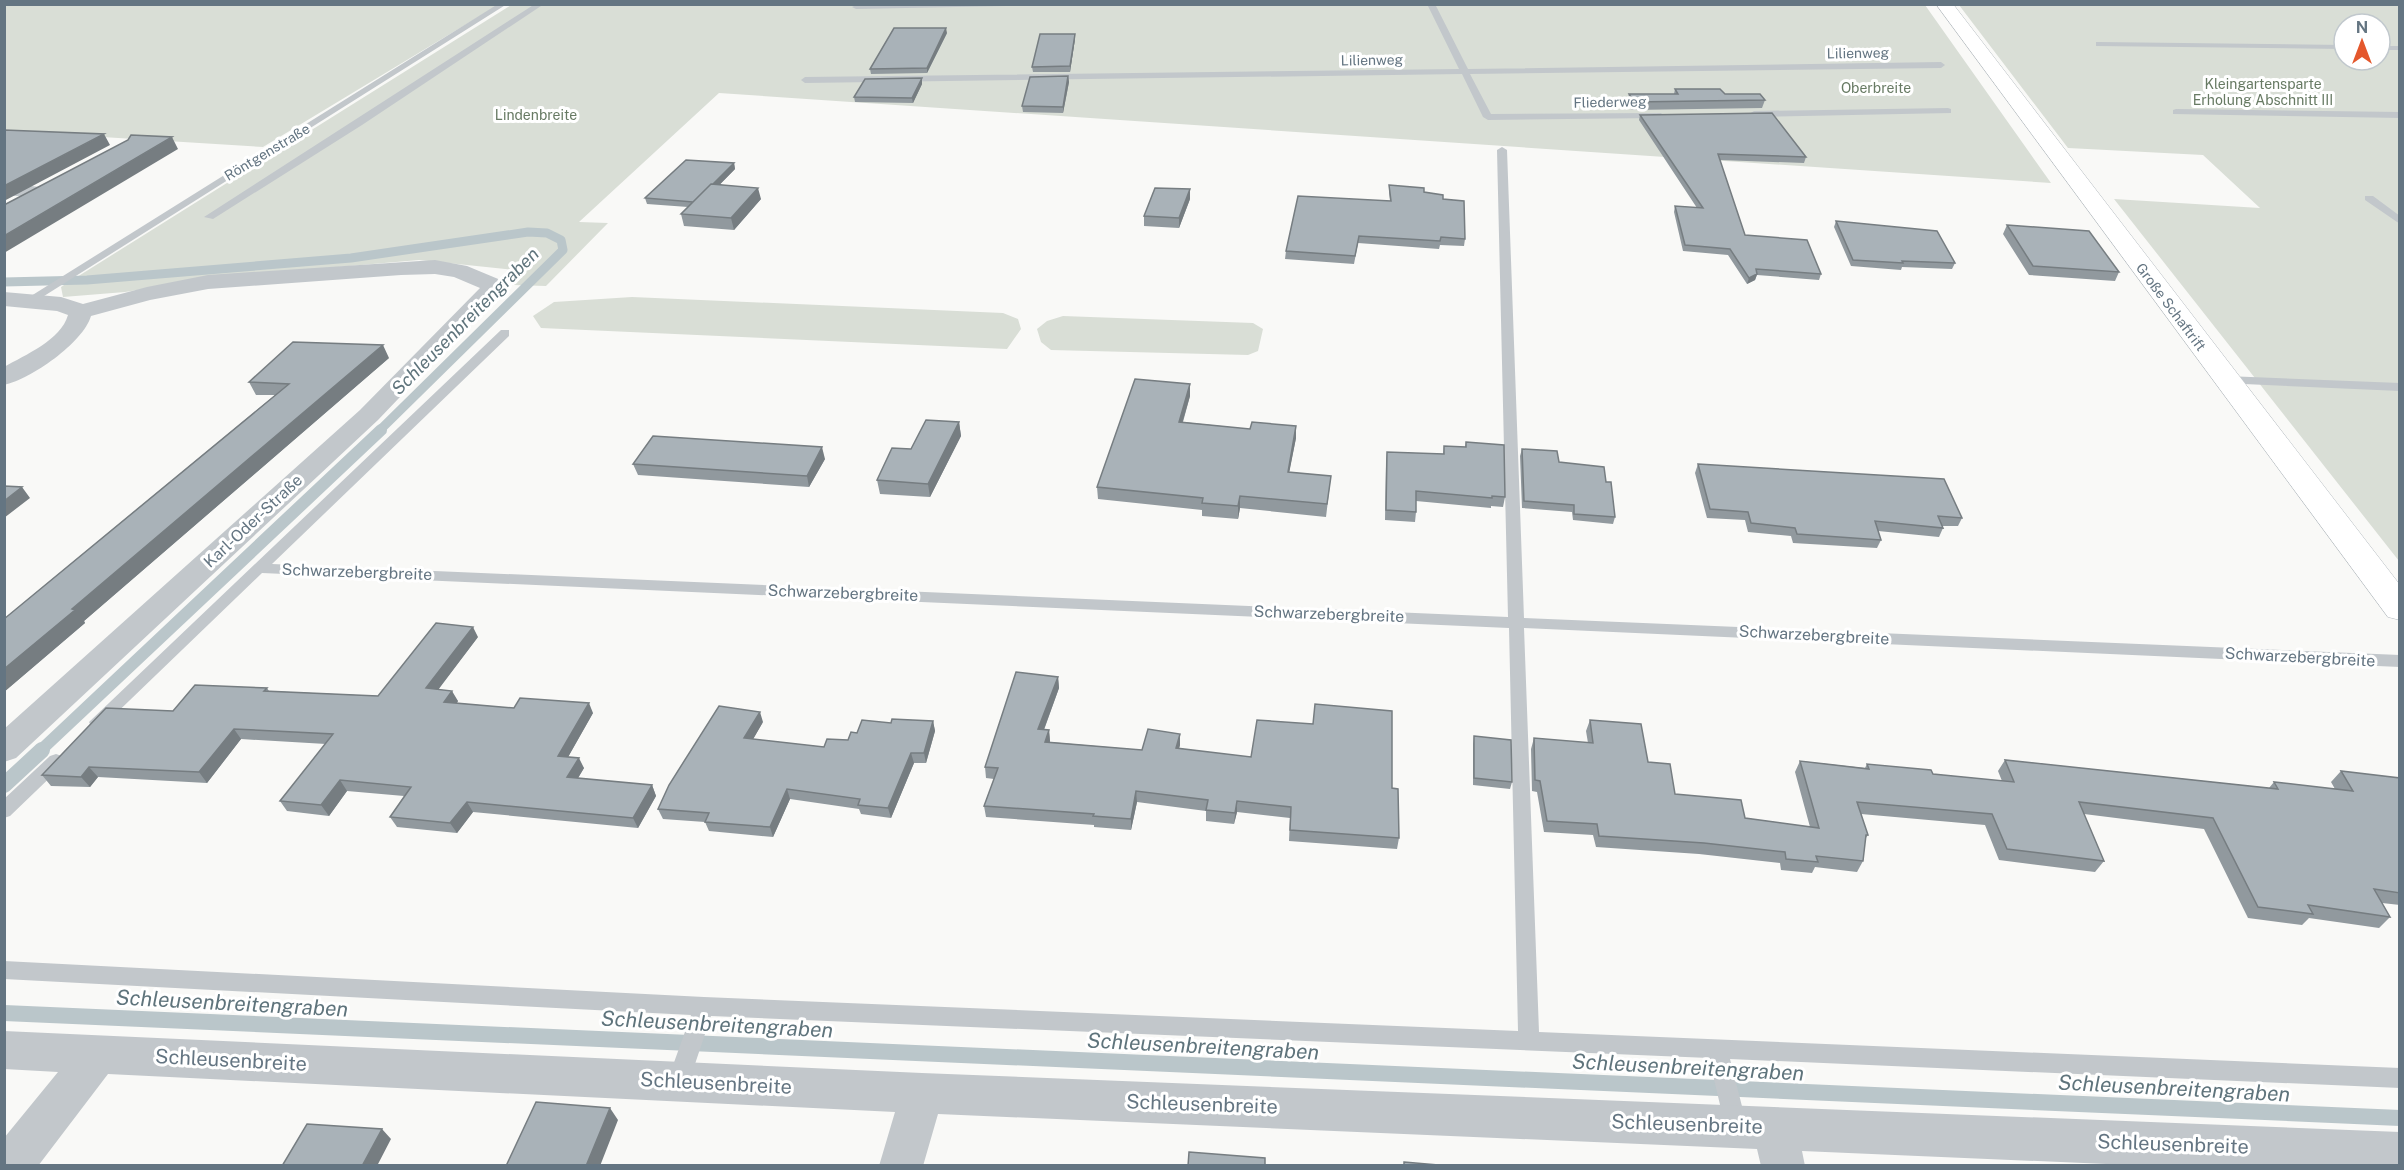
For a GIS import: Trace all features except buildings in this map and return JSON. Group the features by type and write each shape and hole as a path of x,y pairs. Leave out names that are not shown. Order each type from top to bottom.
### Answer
{"street":[{"name":"Große Schaftrift","path":"1944,4 2400,609"},
{"path":"14,208 61,182"},
{"path":"4,189 42,192"},
{"name":"Karl-Oder-Straße","path":"4,749 369,415 495,286 459,272 435,267 401,268 208,282 147,294 81,312"},
{"path":"4,299 37,295 81,312 80,321 65,338 4,378"},
{"name":"Schleusenbreite","path":"4,1050 922,1093 1765,1139 2400,1154"},
{"path":"10,1166 99,1053"},
{"path":"901,1166 922,1093"}],"lane":[{"name":"Röntgenstraße","path":"37,295 504,4"},
{"path":"209,217 359,123 540,4"},
{"path":"856,8 1107,4"},
{"path":"1431,4 1465,72"},
{"path":"2099,44 2332,47"},
{"name":"Lilienweg","path":"805,80 1941,65"},
{"name":"Fliederweg","path":"1465,72 1488,117 1665,115"},
{"path":"1748,114 1948,111"},
{"path":"2176,112 2400,115"},
{"path":"1502,150 1529,1040"},
{"path":"2369,198 2400,221"},
{"path":"89,730 505,333"},
{"path":"2226,380 2399,388"},
{"name":"Schwarzebergbreite","path":"258,568 2400,661"},
{"path":"4,811 64,754"},
{"path":"4,970 704,1006 2400,1078"},
{"path":"678,1082 704,1006"},
{"path":"1717,1048 1765,1139"}],"green space":[{"path":"4,5 498,5 263,147 5,131"},
{"name":"Oberbreite","path":"511,5 1925,5 2051,183 719,93 579,222 608,223 546,286 514,285 515,270 419,260 210,278 125,292 63,297 61,287"},
{"name":"Kleingartensparte Erholung Abschnitt III","path":"1959,5 2399,5 2399,561 2114,199 2260,208 2203,155 2068,148"},
{"path":"632,297 1003,313 1018,319 1021,329 1007,349 541,328 533,316 554,302"},
{"path":"1063,316 1253,323 1263,329 1258,351 1248,355 1051,350 1041,342 1037,329 1047,321"}],"waterway":[{"name":"Schleusenbreitengraben","path":"4,282 87,280 351,258 528,232 547,233 561,240 563,250 379,431"},
{"name":"Schleusenbreitengraben","path":"40,751 381,430"},
{"name":"Schleusenbreitengraben","path":"4,785 42,750"},
{"name":"Schleusenbreitengraben","path":"4,1013 2400,1118"}],"park label":[{"name":"Lindenbreite","path":"536,115"}]}
